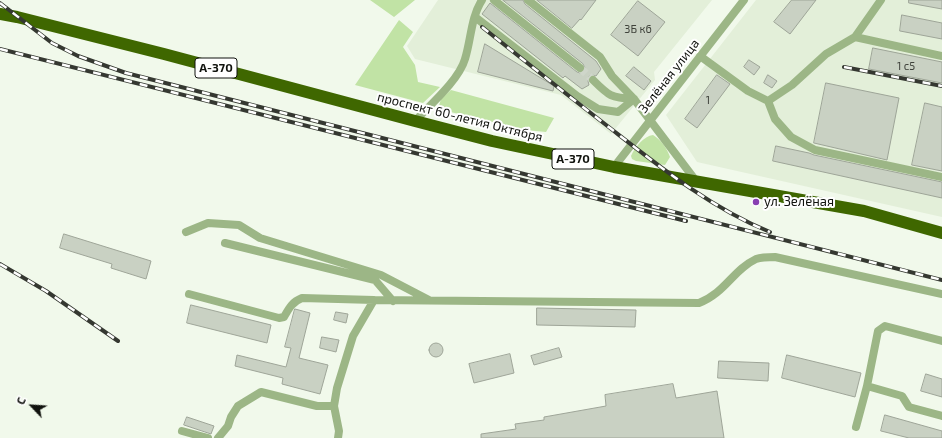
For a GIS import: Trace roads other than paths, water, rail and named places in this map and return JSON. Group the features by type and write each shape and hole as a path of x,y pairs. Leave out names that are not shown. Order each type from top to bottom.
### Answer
{"highway":[{"name":"проспект 60-летия Октября","path":"0,14 156,52 492,141 614,167 696,180 864,211 942,233"}],"street":[{"path":"415,121 454,80 465,61 475,17 482,0"},
{"path":"494,0 580,68"},
{"path":"528,0 600,57 612,76 634,99 696,180"},
{"name":"Зелёная улица","path":"614,167 744,0"},
{"path":"768,101 792,85 826,54 855,37 881,0"},
{"path":"475,17 577,96 598,109 618,112 634,99"},
{"path":"855,37 942,56"},
{"path":"700,56 748,91 768,101 775,119 791,137 815,150 942,176"},
{"path":"593,80 605,92 616,98 634,99"},
{"path":"186,232 208,223 239,225 260,238 381,275 430,301"},
{"path":"225,243 375,280 393,300"},
{"path":"189,294 279,318 284,317 294,302 302,298 430,301 698,303 709,299 719,292 739,271 757,259 775,257 942,294"},
{"path":"338,438 339,431 334,406 337,388 353,336 374,300"},
{"path":"856,427 867,386 878,331 885,326 942,341"},
{"path":"867,386 902,396 909,407 942,416"},
{"path":"218,438 228,426 231,417 238,406 261,392 317,406 334,406"},
{"path":"182,431 208,438"}],"tunnel":[{"path":"580,68 593,80"}],"railway":[{"path":"0,3 52,43 78,56 126,73 942,280"},
{"path":"482,27 667,172 727,211 770,232"},
{"path":"0,49 686,221"},
{"path":"844,67 942,86"},
{"path":"0,264 46,291 118,341"}],"place":[{"name":"ул. Зелёная","path":"756,202"}]}
